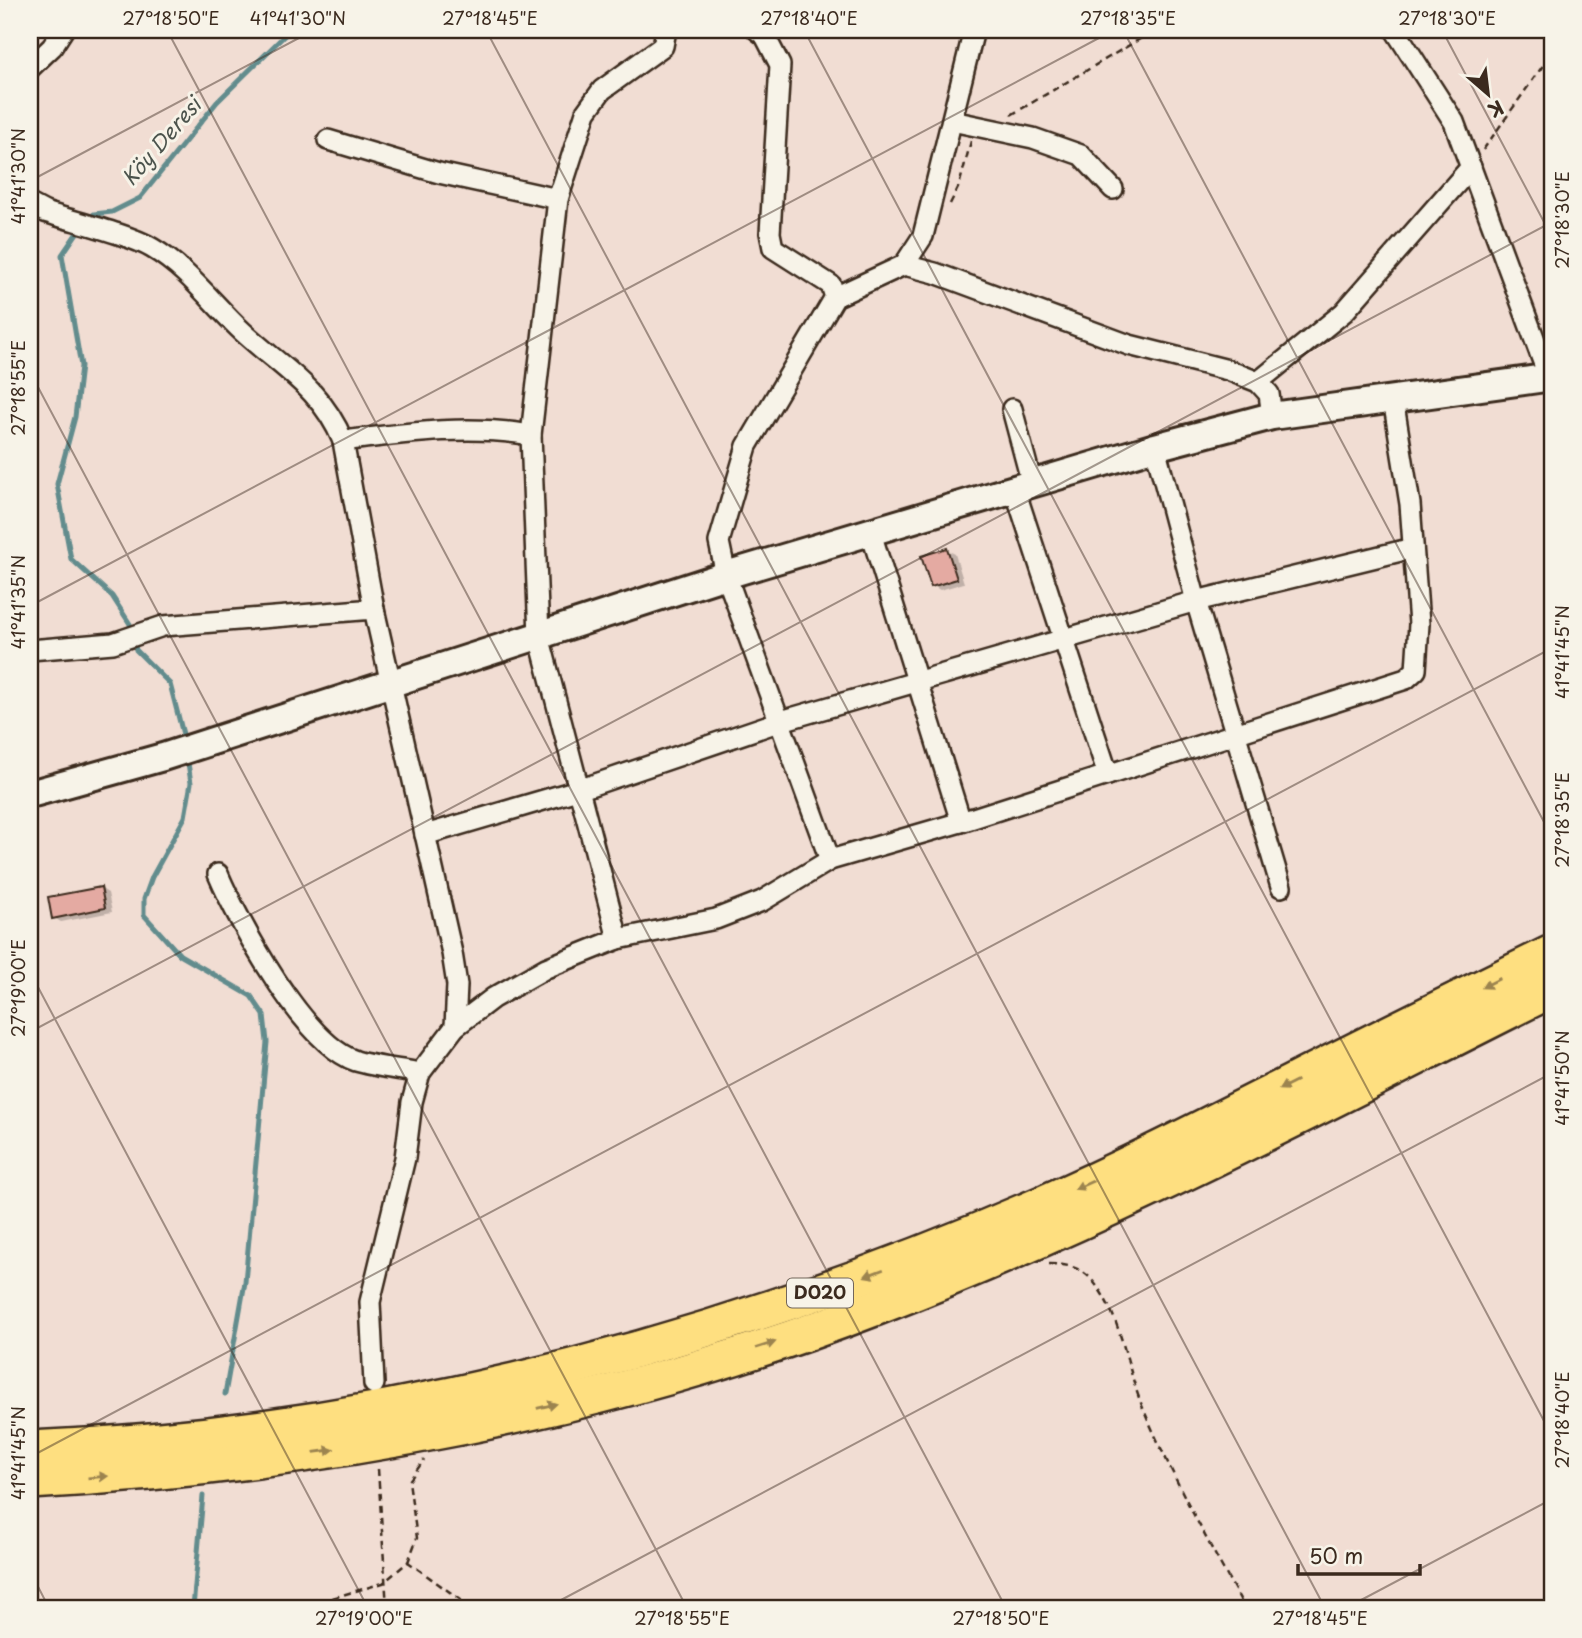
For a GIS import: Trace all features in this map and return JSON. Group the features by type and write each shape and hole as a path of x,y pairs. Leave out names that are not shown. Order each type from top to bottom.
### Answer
{"highway":[{"name":"D020","path":"30,1449 187,1436 408,1404 621,1354 768,1311 929,1251 1086,1184 1552,953"},
{"name":"D020","path":"30,1481 263,1460 386,1441 583,1397 782,1339 885,1304 1098,1214 1552,989"}],"street":[{"path":"30,68 64,30"},
{"path":"618,939 539,636 531,435 558,199 586,112 602,90 663,46 666,30"},
{"path":"757,30 765,36 780,65 770,233 773,248 831,285 835,297"},
{"path":"830,860 726,575 719,542 747,446 835,297 904,265 923,236 974,30"},
{"path":"30,794 163,757 726,575 1155,447 1272,415 1551,380 1454,122 1395,30"},
{"path":"952,121 1033,138 1081,155 1114,189"},
{"path":"328,140 439,173 558,199"},
{"path":"1258,382 1344,312 1471,167"},
{"path":"30,204 65,219 149,246 178,265 243,332 310,387 333,415 343,441 374,609 452,953 457,985 455,1027"},
{"path":"904,265 935,273 1129,345 1228,370 1258,382 1269,394 1272,415"},
{"path":"374,1384 370,1302 405,1158 412,1102 420,1073 455,1027 493,998 546,968 618,939 716,919 762,901 830,860 961,822 1236,735 1406,679 1416,670 1419,624 1410,504 1393,399"},
{"path":"1012,409 1024,487 1064,640 1108,775"},
{"path":"343,441 416,432 498,429 531,435"},
{"path":"1155,447 1196,601 1281,887"},
{"path":"871,533 920,681 961,822"},
{"path":"425,835 581,789 781,721 1196,601 1413,548"},
{"path":"30,650 113,643 163,626 374,609"},
{"path":"218,874 237,918 310,1028 354,1060 420,1073"}],"path":[{"path":"950,206 959,186 973,136 1156,30"},
{"path":"1471,167 1552,53"},
{"path":"1049,1264 1069,1264 1091,1279 1111,1311 1142,1405 1189,1510 1245,1608"},
{"path":"377,1468 383,1583 387,1608"},
{"path":"298,1608 383,1583 408,1562 472,1608"},
{"path":"68,1608 97,1601 133,1608"}],"building":[{"path":"947,548 957,579 931,587 921,556"},
{"path":"101,887 105,908 52,919 48,897"}],"waterway":[{"name":"Köy Deresi","path":"88,220 94,214 112,212 140,198 217,102 290,30"},
{"name":"Köy Deresi","path":"81,227 62,255 81,366 75,417 57,484 71,559 112,596 130,624 136,650 170,684 185,742"},
{"path":"187,756 191,783 185,817 152,877 144,899 144,915 180,955 251,996 264,1015 267,1042 245,1282 225,1394"},
{"path":"193,1608 203,1496"}]}
